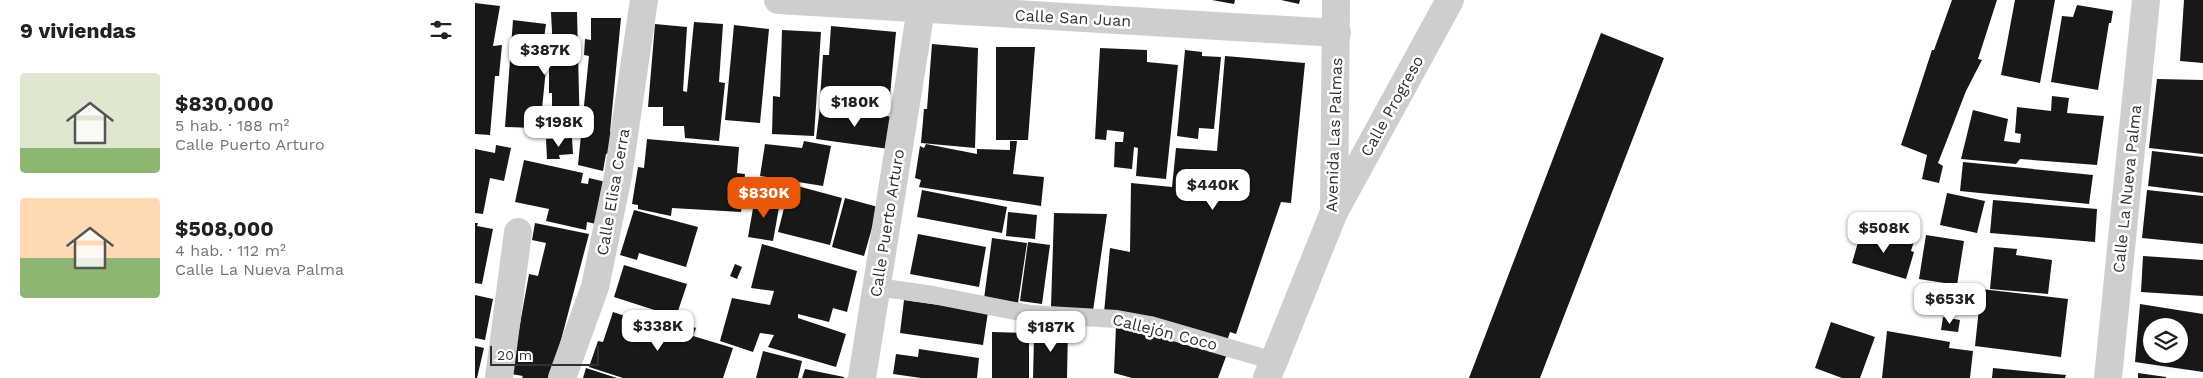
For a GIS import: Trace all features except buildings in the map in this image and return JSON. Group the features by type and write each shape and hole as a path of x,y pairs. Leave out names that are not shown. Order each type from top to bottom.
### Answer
{"street":[{"name":"Calle Elisa Cerra","path":"562,378 595,287 618,176 644,0"},
{"name":"Calle San Juan","path":"778,0 1337,33"},
{"name":"Avenida Las Palmas","path":"1271,370 1334,212 1336,0"},
{"name":"Calle Progreso","path":"1334,212 1450,0"},
{"name":"Calle La Nueva Palma","path":"2108,378 2146,0"},
{"name":"Calle Puerto Arturo","path":"862,378 921,9"},
{"path":"499,378 518,232"}],"lane":[{"name":"Callejón Coco","path":"877,287 933,295 1030,314 1117,319 1150,326 1271,370"}]}
